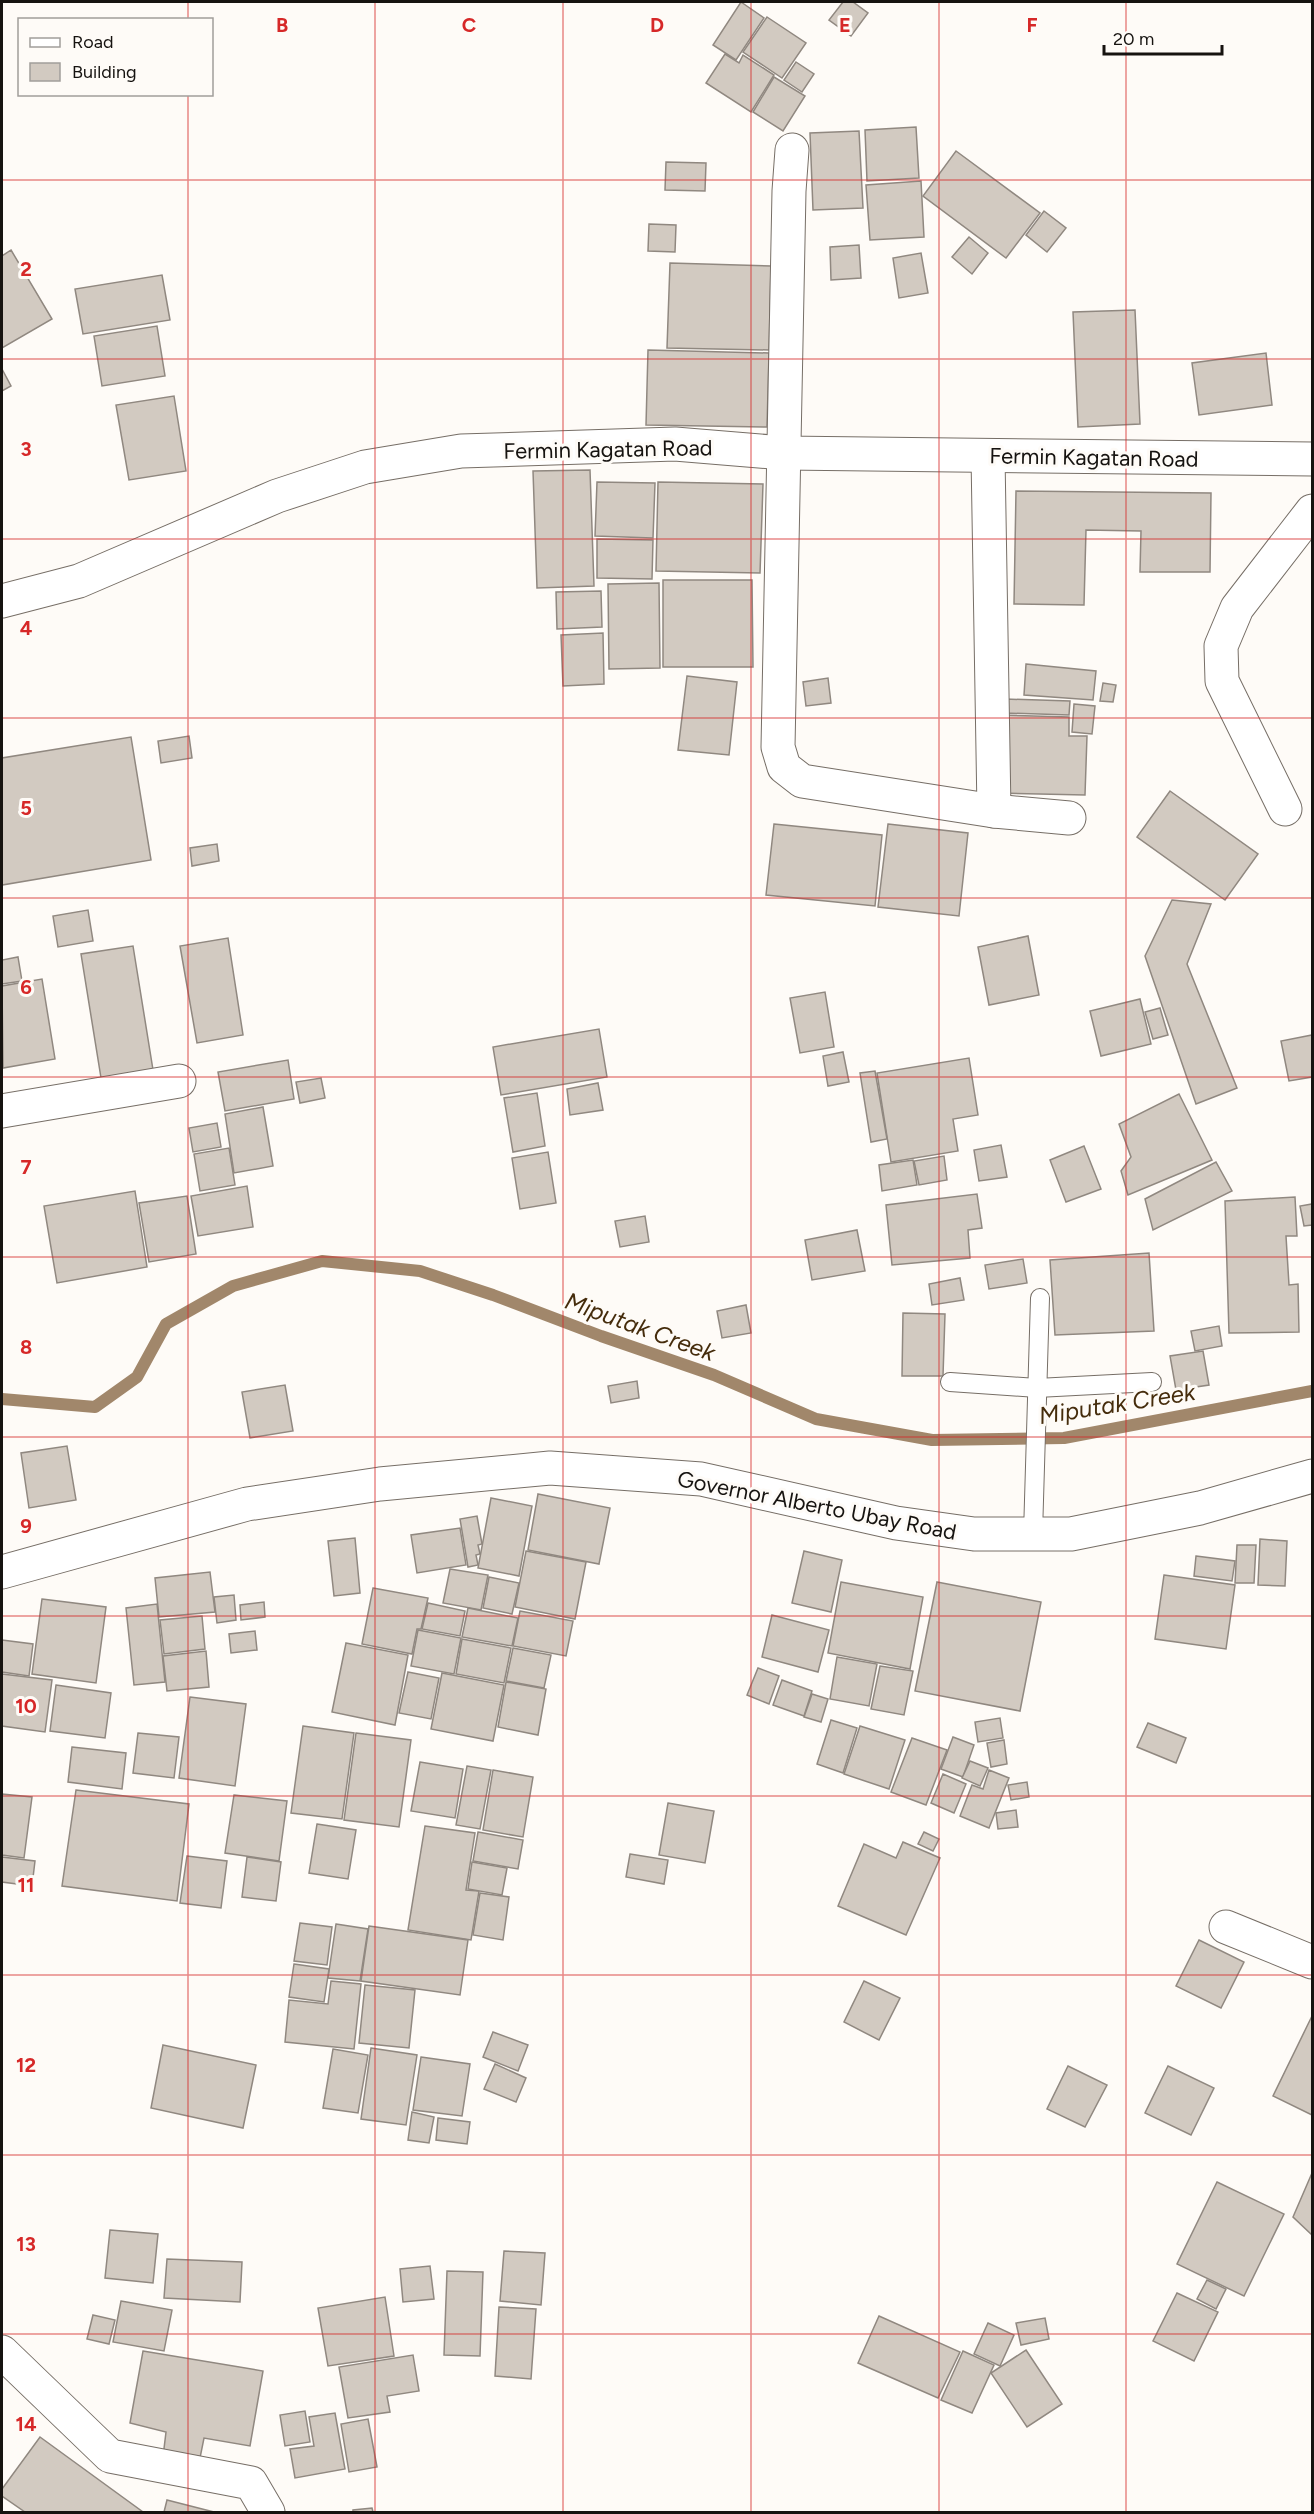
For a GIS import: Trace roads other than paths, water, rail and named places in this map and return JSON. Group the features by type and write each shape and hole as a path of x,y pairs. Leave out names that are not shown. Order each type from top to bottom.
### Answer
{"street":[{"path":"792,150 789,191 778,747 784,767 802,781 994,811 1069,818"},
{"name":"Fermin Kagatan Road","path":"2,601 79,581 277,496 365,467 461,451 675,444 784,453 1312,459"},
{"path":"988,456 994,811"},
{"path":"1284,809 1222,681 1221,646 1237,608 1312,511"},
{"path":"2,1111 179,1081"},
{"name":"Governor Alberto Ubay Road","path":"2,1572 247,1504 380,1484 550,1468 700,1479 896,1523 974,1534 1071,1534 1200,1508 1312,1476"},
{"path":"1226,1927 1312,1962"},
{"path":"2,2352 110,2456 251,2483 268,2512"}],"lane":[{"path":"1033,1534 1040,1298"},
{"path":"950,1382 1037,1388 1152,1382"}],"waterway":[{"name":"Miputak Creek","path":"2,1399 95,1407 137,1377 166,1324 233,1286 322,1261 420,1271 714,1375 816,1419 932,1440 1064,1438 1312,1391"}]}
